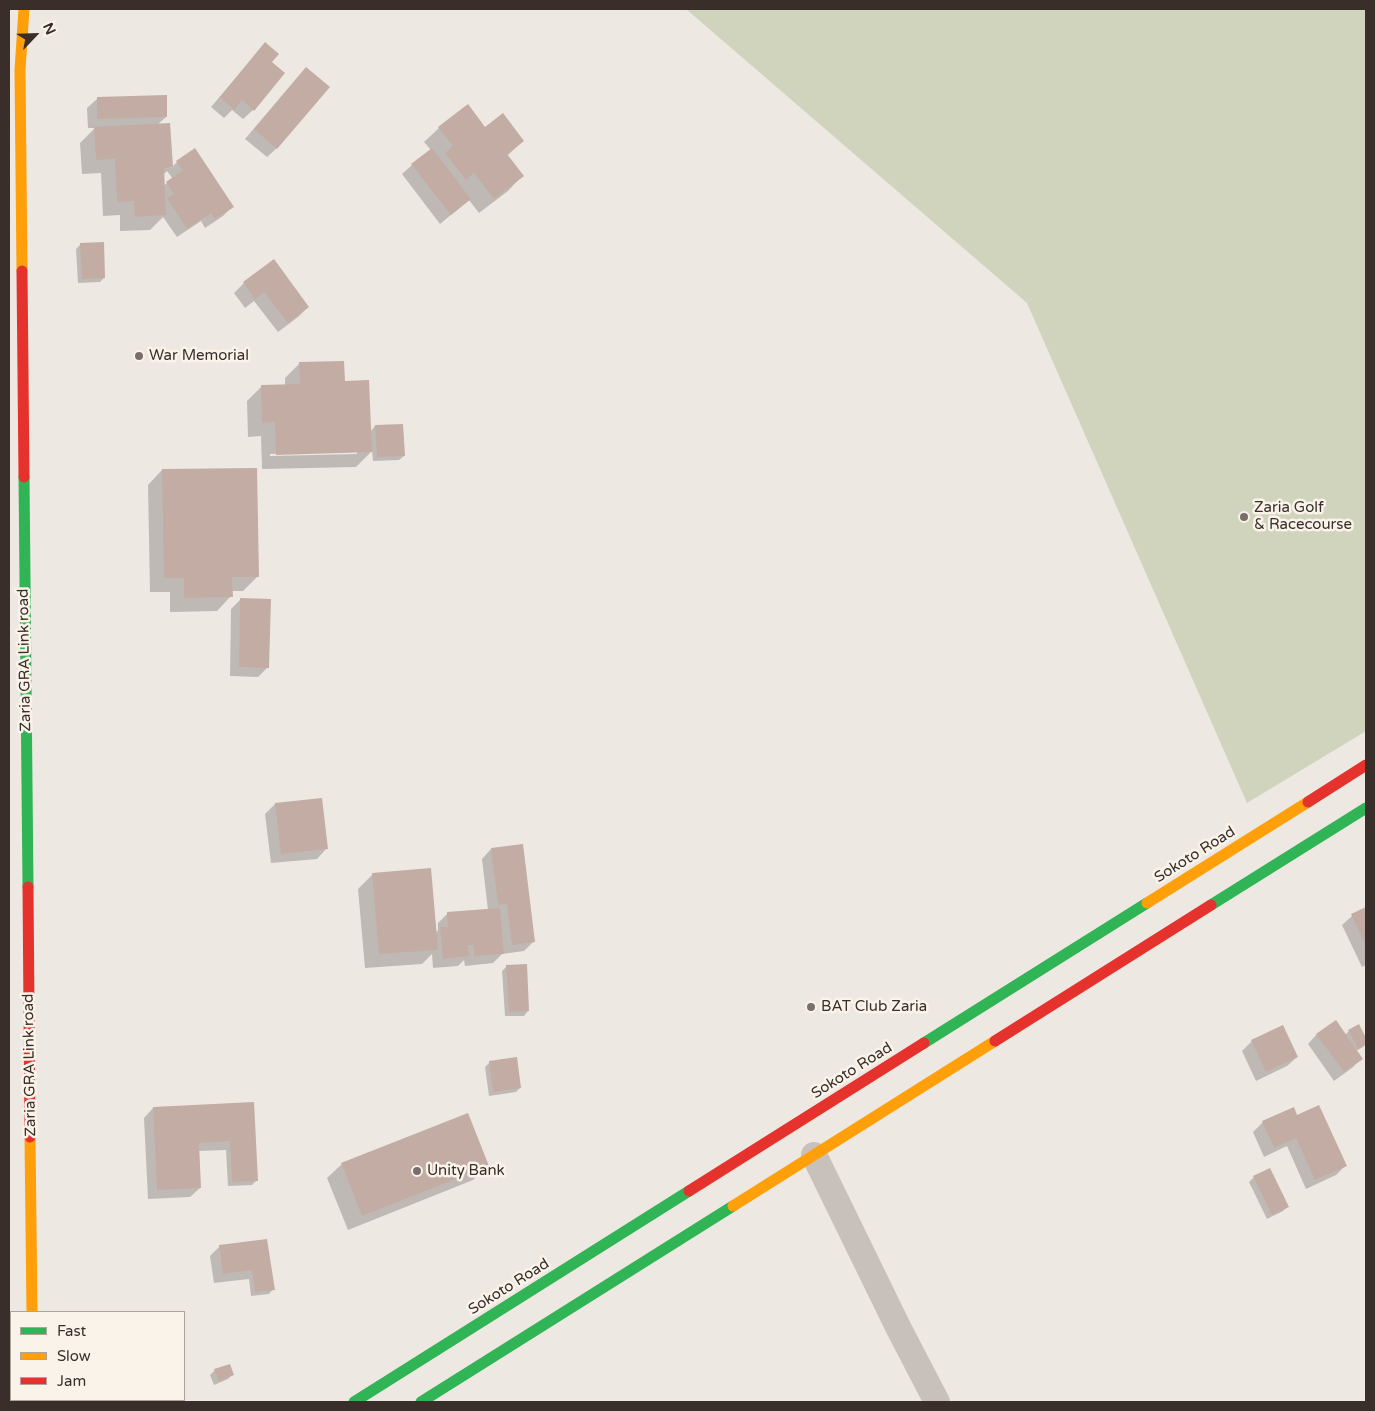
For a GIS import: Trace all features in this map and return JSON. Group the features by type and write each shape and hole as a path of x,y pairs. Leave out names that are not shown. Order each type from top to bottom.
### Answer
{"main road":[{"name":"Zaria GRA Link road","path":"24,9 20,70 32,1311"},
{"name":"Sokoto Road","path":"354,1402 1366,765"},
{"path":"421,1402 1366,808"}],"street":[{"path":"9,102 20,70"},
{"path":"814,1155 899,1330 937,1402"}],"green space":[{"name":"Zaria Golf & Racecourse","path":"686,9 1366,9 1366,731 1247,803 1027,303"}],"building":[{"path":"265,42 279,54 272,62 285,73 254,111 242,100 234,110 220,97"},
{"path":"306,67 330,87 277,149 254,129"},
{"path":"167,95 167,117 97,119 97,97"},
{"path":"468,104 485,127 503,113 524,141 507,154 524,176 494,199 474,173 466,180 445,153 453,146 438,127"},
{"path":"170,123 173,167 164,168 166,215 135,217 134,201 117,202 115,159 96,160 94,127"},
{"path":"195,148 234,207 215,219 211,213 187,229 167,198 174,194 166,182 183,170 176,161"},
{"path":"432,148 471,199 451,215 411,164"},
{"path":"104,242 105,278 82,279 80,243"},
{"path":"274,259 309,307 288,323 264,292 255,299 243,282"},
{"path":"344,361 345,381 369,380 372,452 276,455 275,422 262,423 261,385 300,384 299,362"},
{"path":"403,424 405,456 377,457 375,425"},
{"path":"257,468 259,577 232,577 233,597 184,598 184,578 164,578 162,469"},
{"path":"240,598 271,599 269,668 239,667"},
{"path":"322,798 328,849 281,854 275,803"},
{"path":"523,844 535,942 512,945 507,904 498,905 491,848"},
{"path":"431,868 438,950 379,954 372,873"},
{"path":"1366,907 1366,946 1351,914"},
{"path":"500,908 504,954 474,956 473,945 468,945 469,956 443,959 440,927 448,927 447,912"},
{"path":"527,964 529,1011 509,1012 506,965"},
{"path":"1336,1020 1363,1059 1344,1072 1316,1034"},
{"path":"1359,1024 1366,1038 1366,1044 1358,1049 1348,1030"},
{"path":"1283,1025 1298,1057 1266,1072 1251,1040"},
{"path":"517,1057 521,1088 493,1092 489,1061"},
{"path":"254,1102 258,1181 232,1182 230,1141 199,1143 201,1188 157,1190 153,1107"},
{"path":"1319,1105 1347,1166 1315,1180 1296,1138 1274,1148 1262,1121 1294,1107 1297,1115"},
{"path":"468,1113 489,1166 362,1216 341,1163"},
{"path":"1270,1168 1289,1207 1272,1215 1253,1176"},
{"path":"267,1239 275,1290 255,1292 252,1270 223,1274 219,1245"},
{"path":"230,1364 234,1375 219,1381 214,1369"}],"traffic: fast":[{"path":"24,477 28,887"},
{"path":"1211,905 1366,808"},
{"path":"924,1043 1147,903"},
{"path":"354,1402 689,1191"},
{"path":"421,1402 733,1206"}],"traffic: slow":[{"path":"22,271 20,70 24,9"},
{"path":"1147,903 1308,802"},
{"path":"733,1206 995,1041"},
{"path":"30,1137 32,1311"}],"traffic: jam":[{"path":"22,271 24,477"},
{"path":"1308,802 1366,765"},
{"path":"28,887 30,1137"},
{"path":"995,1041 1211,905"},
{"path":"689,1191 924,1043"}],"place":[{"name":"War Memorial","path":"139,356"},
{"name":"Zaria Golf & Racecourse","path":"1244,517"},
{"name":"BAT Club Zaria","path":"811,1007"},
{"name":"Unity Bank","path":"417,1171"}]}
